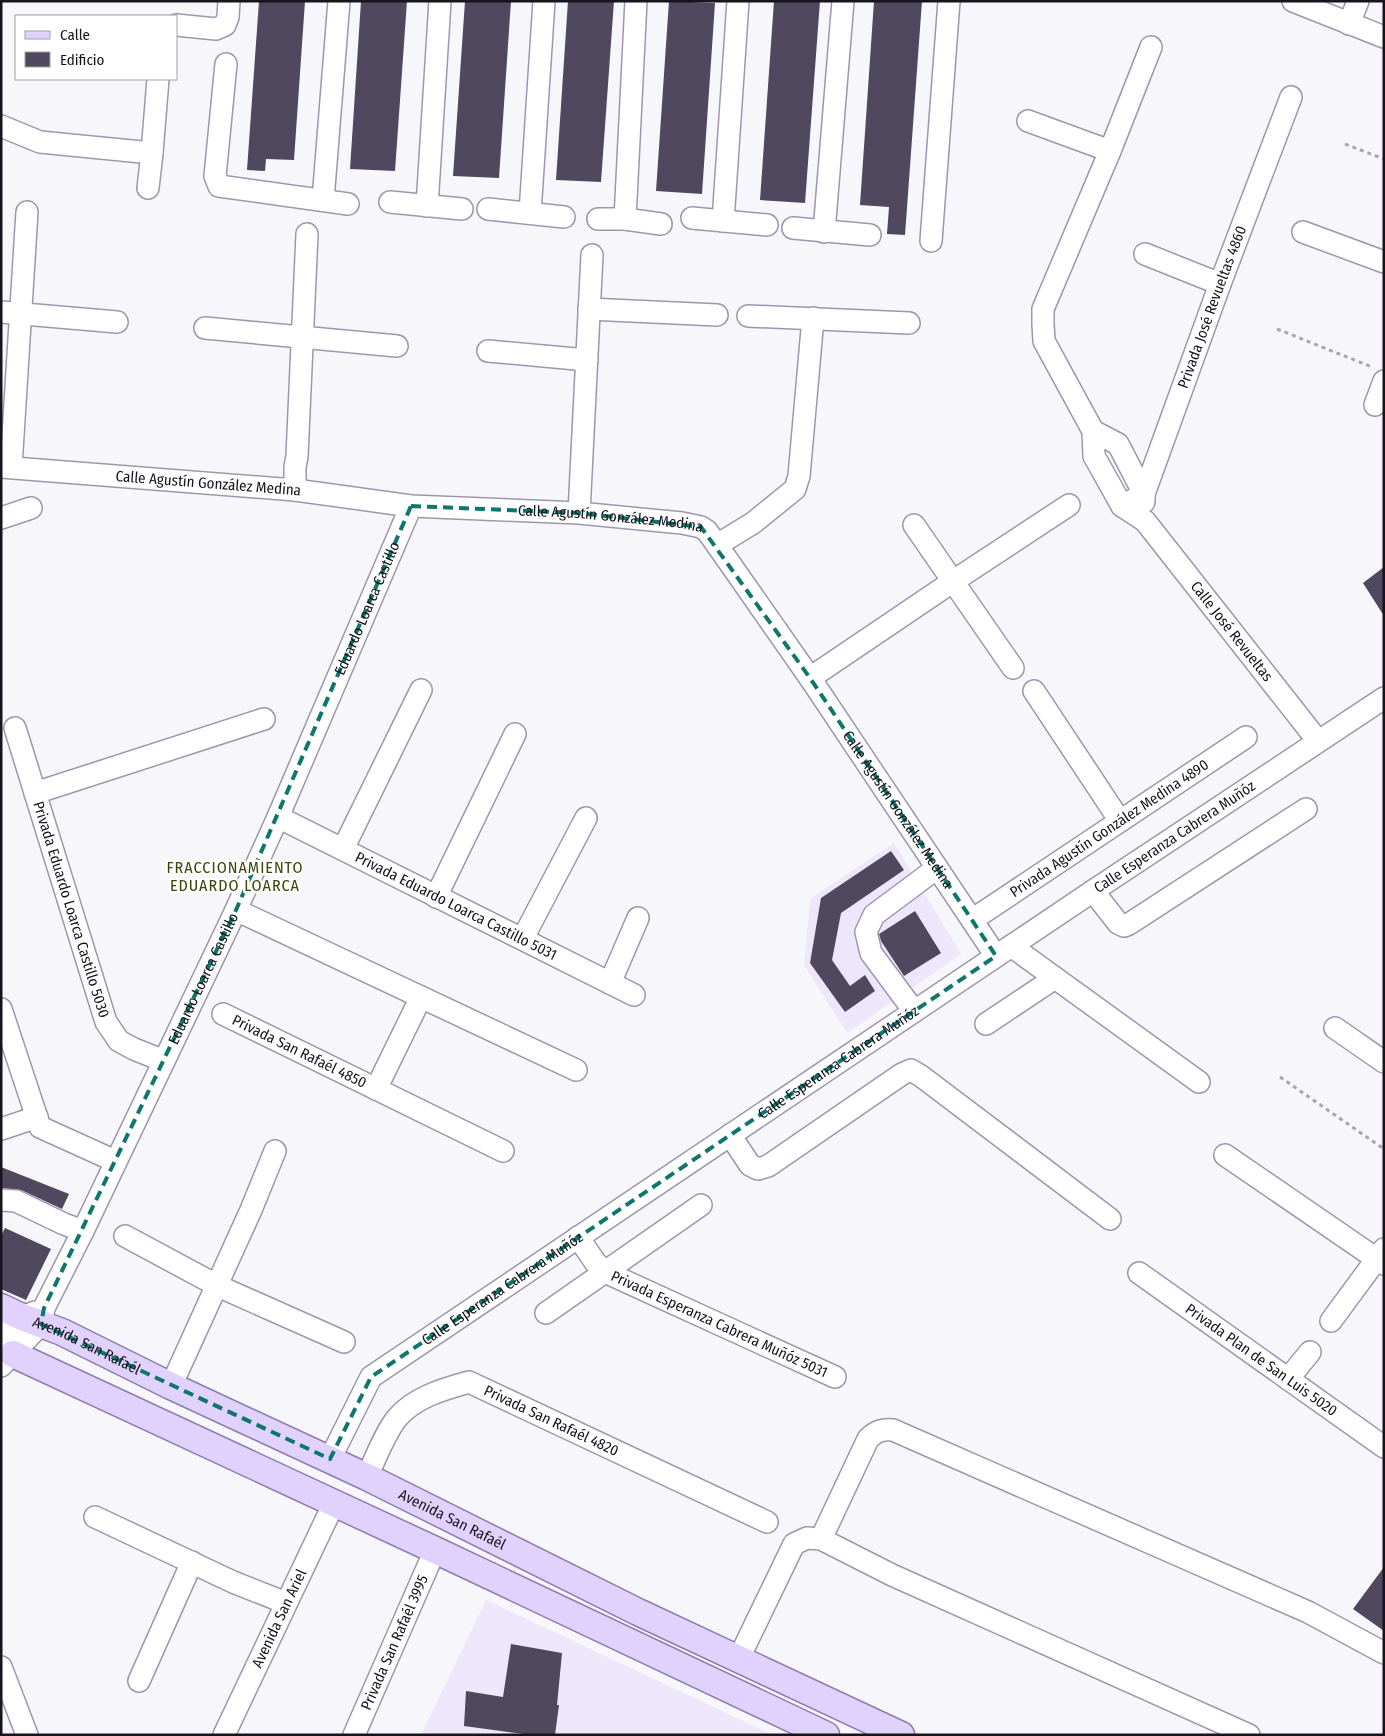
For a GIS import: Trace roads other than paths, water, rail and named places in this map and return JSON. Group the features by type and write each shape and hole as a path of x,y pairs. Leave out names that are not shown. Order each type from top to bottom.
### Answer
{"main road":[{"name":"Avenida San Rafaél","path":"27,1314 171,1386 367,1476 638,1612 901,1735"},
{"path":"4,1351 435,1550 826,1735"}],"street":[{"path":"178,26 216,28 224,25 228,17 230,1"},
{"path":"324,200 339,1"},
{"path":"427,206 440,1"},
{"path":"530,213 544,1"},
{"path":"625,218 636,1"},
{"path":"724,221 738,1"},
{"path":"824,232 842,1"},
{"path":"931,242 949,1"},
{"path":"1292,1 1384,37"},
{"path":"1350,24 1358,1"},
{"path":"1144,494 1122,506 1094,456 1093,431 1044,341 1043,309 1110,151 1151,47"},
{"path":"226,64 215,176 219,186 348,204"},
{"path":"148,188 158,80"},
{"name":"Privada José Revueltas 4860","path":"1144,494 1220,284 1291,97"},
{"path":"1028,121 1110,151"},
{"path":"1,126 40,142 152,153"},
{"path":"390,202 462,209"},
{"path":"488,209 564,217"},
{"path":"6,467 11,313 27,212"},
{"path":"598,219 625,218 661,224"},
{"path":"692,218 767,224"},
{"path":"793,228 870,235"},
{"path":"1303,232 1384,262"},
{"path":"295,490 307,234"},
{"path":"1145,254 1220,284"},
{"path":"579,513 592,255"},
{"path":"589,309 717,314"},
{"path":"11,313 117,322"},
{"path":"748,316 909,323"},
{"path":"717,546 753,523 795,489 799,476 813,318"},
{"path":"205,328 397,346"},
{"path":"488,351 587,360"},
{"path":"1375,405 1379,374"},
{"path":"1093,431 1118,444 1144,494 1146,520"},
{"name":"Calle Agustín González Medina","path":"6,467 295,490 411,506 579,513 682,523 701,527 707,531 810,678 972,920 1003,951"},
{"name":"Eduardo Loarca Castillo","path":"4,1351 83,1230 236,910 278,817 411,506"},
{"path":"810,678 1069,506"},
{"name":"Calle José Revueltas","path":"1122,506 1146,520 1318,741"},
{"path":"1,518 31,508"},
{"path":"914,525 1013,668"},
{"path":"343,849 421,690"},
{"path":"1034,691 1120,821"},
{"name":"Calle Esperanza Cabrera Muñóz","path":"330,1459 371,1377 1003,951 1384,698"},
{"path":"35,793 264,719"},
{"name":"Privada Eduardo Loarca Castillo 5030","path":"15,728 106,1022 119,1041 164,1061"},
{"path":"436,897 515,734"},
{"name":"Privada Agustín González Medina 4890","path":"972,920 1246,737"},
{"path":"1093,891 1118,923 1124,926 1306,809"},
{"name":"Privada Eduardo Loarca Castillo 5031","path":"278,817 634,995"},
{"path":"523,938 586,818"},
{"path":"914,1011 871,953 866,932 874,915 937,868"},
{"path":"236,910 576,1070"},
{"path":"610,983 638,918"},
{"path":"1003,951 1056,978 1199,1082"},
{"path":"986,1024 1056,978"},
{"name":"Privada San Rafaél 4850","path":"376,1089 420,997"},
{"path":"1,1009 40,1127 116,1161"},
{"name":"Privada San Rafaél 4850","path":"223,1014 504,1152"},
{"path":"1335,1028 1384,1062"},
{"path":"730,1135 750,1165 758,1169 768,1166 902,1074 911,1070 1110,1219"},
{"path":"1,1129 36,1117"},
{"path":"171,1386 218,1286 275,1151"},
{"path":"1225,1156 1381,1257 1331,1321"},
{"path":"1,1200 16,1201 64,1224 83,1230"},
{"name":"Privada Esperanza Cabrera Muñóz 5031","path":"546,1313 701,1205"},
{"path":"125,1236 218,1286 344,1342"},
{"name":"Privada Esperanza Cabrera Muñóz 5031","path":"578,1237 594,1262 605,1272 835,1377"},
{"name":"Privada Plan de San Luis 5020","path":"1139,1273 1384,1447"},
{"path":"1288,1379 1310,1352"},
{"name":"Privada San Rafaél 4820","path":"367,1476 397,1418 417,1402 435,1392 468,1382 767,1522"},
{"path":"821,1539 868,1439 875,1432 893,1430 1308,1612 1384,1653"},
{"name":"Avenida San Ariel","path":"224,1735 334,1503"},
{"path":"95,1517 233,1582 286,1603"},
{"path":"739,1658 794,1544 806,1538 821,1539 892,1575 1248,1735"},
{"name":"Privada San Rafaél 3995","path":"354,1735 435,1550"},
{"path":"139,1681 192,1562"},
{"path":"624,1640 638,1612"},
{"path":"1,1667 27,1735"}],"district":[{"name":"FRACCIONAMIENTO EDUARDO LOARCA","path":"235,876"}]}
